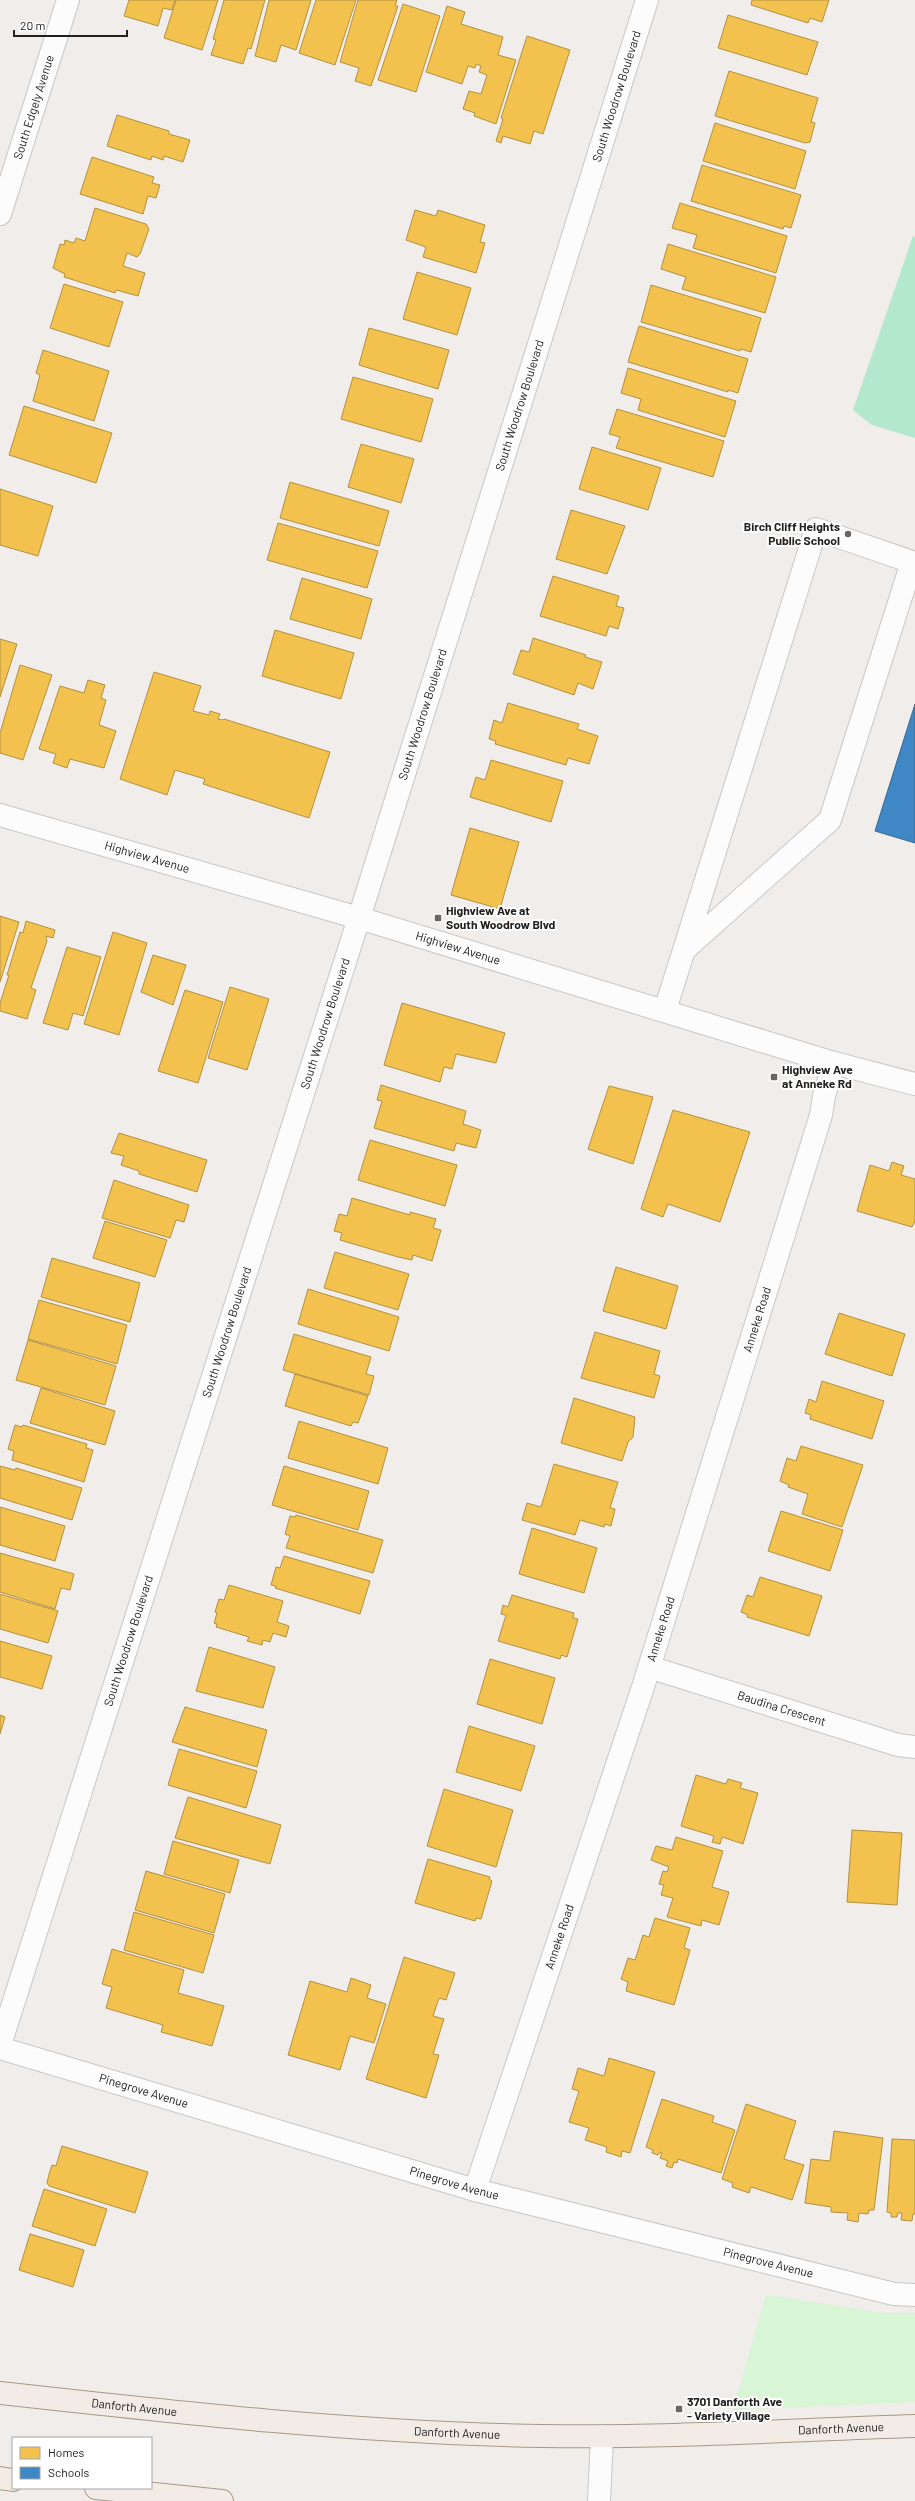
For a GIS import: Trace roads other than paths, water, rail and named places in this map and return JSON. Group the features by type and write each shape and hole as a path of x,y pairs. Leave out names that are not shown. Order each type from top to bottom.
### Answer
{"main road":[{"name":"Danforth Avenue","path":"0,2393 318,2425 602,2436 915,2426"},
{"path":"0,2478 12,2480"},
{"path":"106,2489 222,2501"}],"street":[{"name":"South Edgely Avenue","path":"0,214 68,0"},
{"name":"South Woodrow Boulevard","path":"0,2046 358,918 647,0"},
{"path":"666,1010 684,950 816,529 912,562 830,820 684,950"},
{"name":"Highview Avenue","path":"0,816 358,918 666,1010 834,1063 915,1084"},
{"name":"Anneke Road","path":"475,2190 650,1667 818,1122 834,1063"},
{"name":"Baudina Crescent","path":"650,1667 898,1745 915,1747"},
{"name":"Pinegrove Avenue","path":"0,2046 475,2190 894,2294 915,2295"},
{"path":"599,2501 602,2436"}],"place":[{"name":"Birch Cliff Heights Public School","path":"848,534"},
{"name":"Highview Ave at South Woodrow Blvd","path":"438,918"},
{"name":"Highview Ave at Anneke Rd","path":"774,1077"},
{"name":"3701 Danforth Ave - Variety Village","path":"679,2409"}]}
